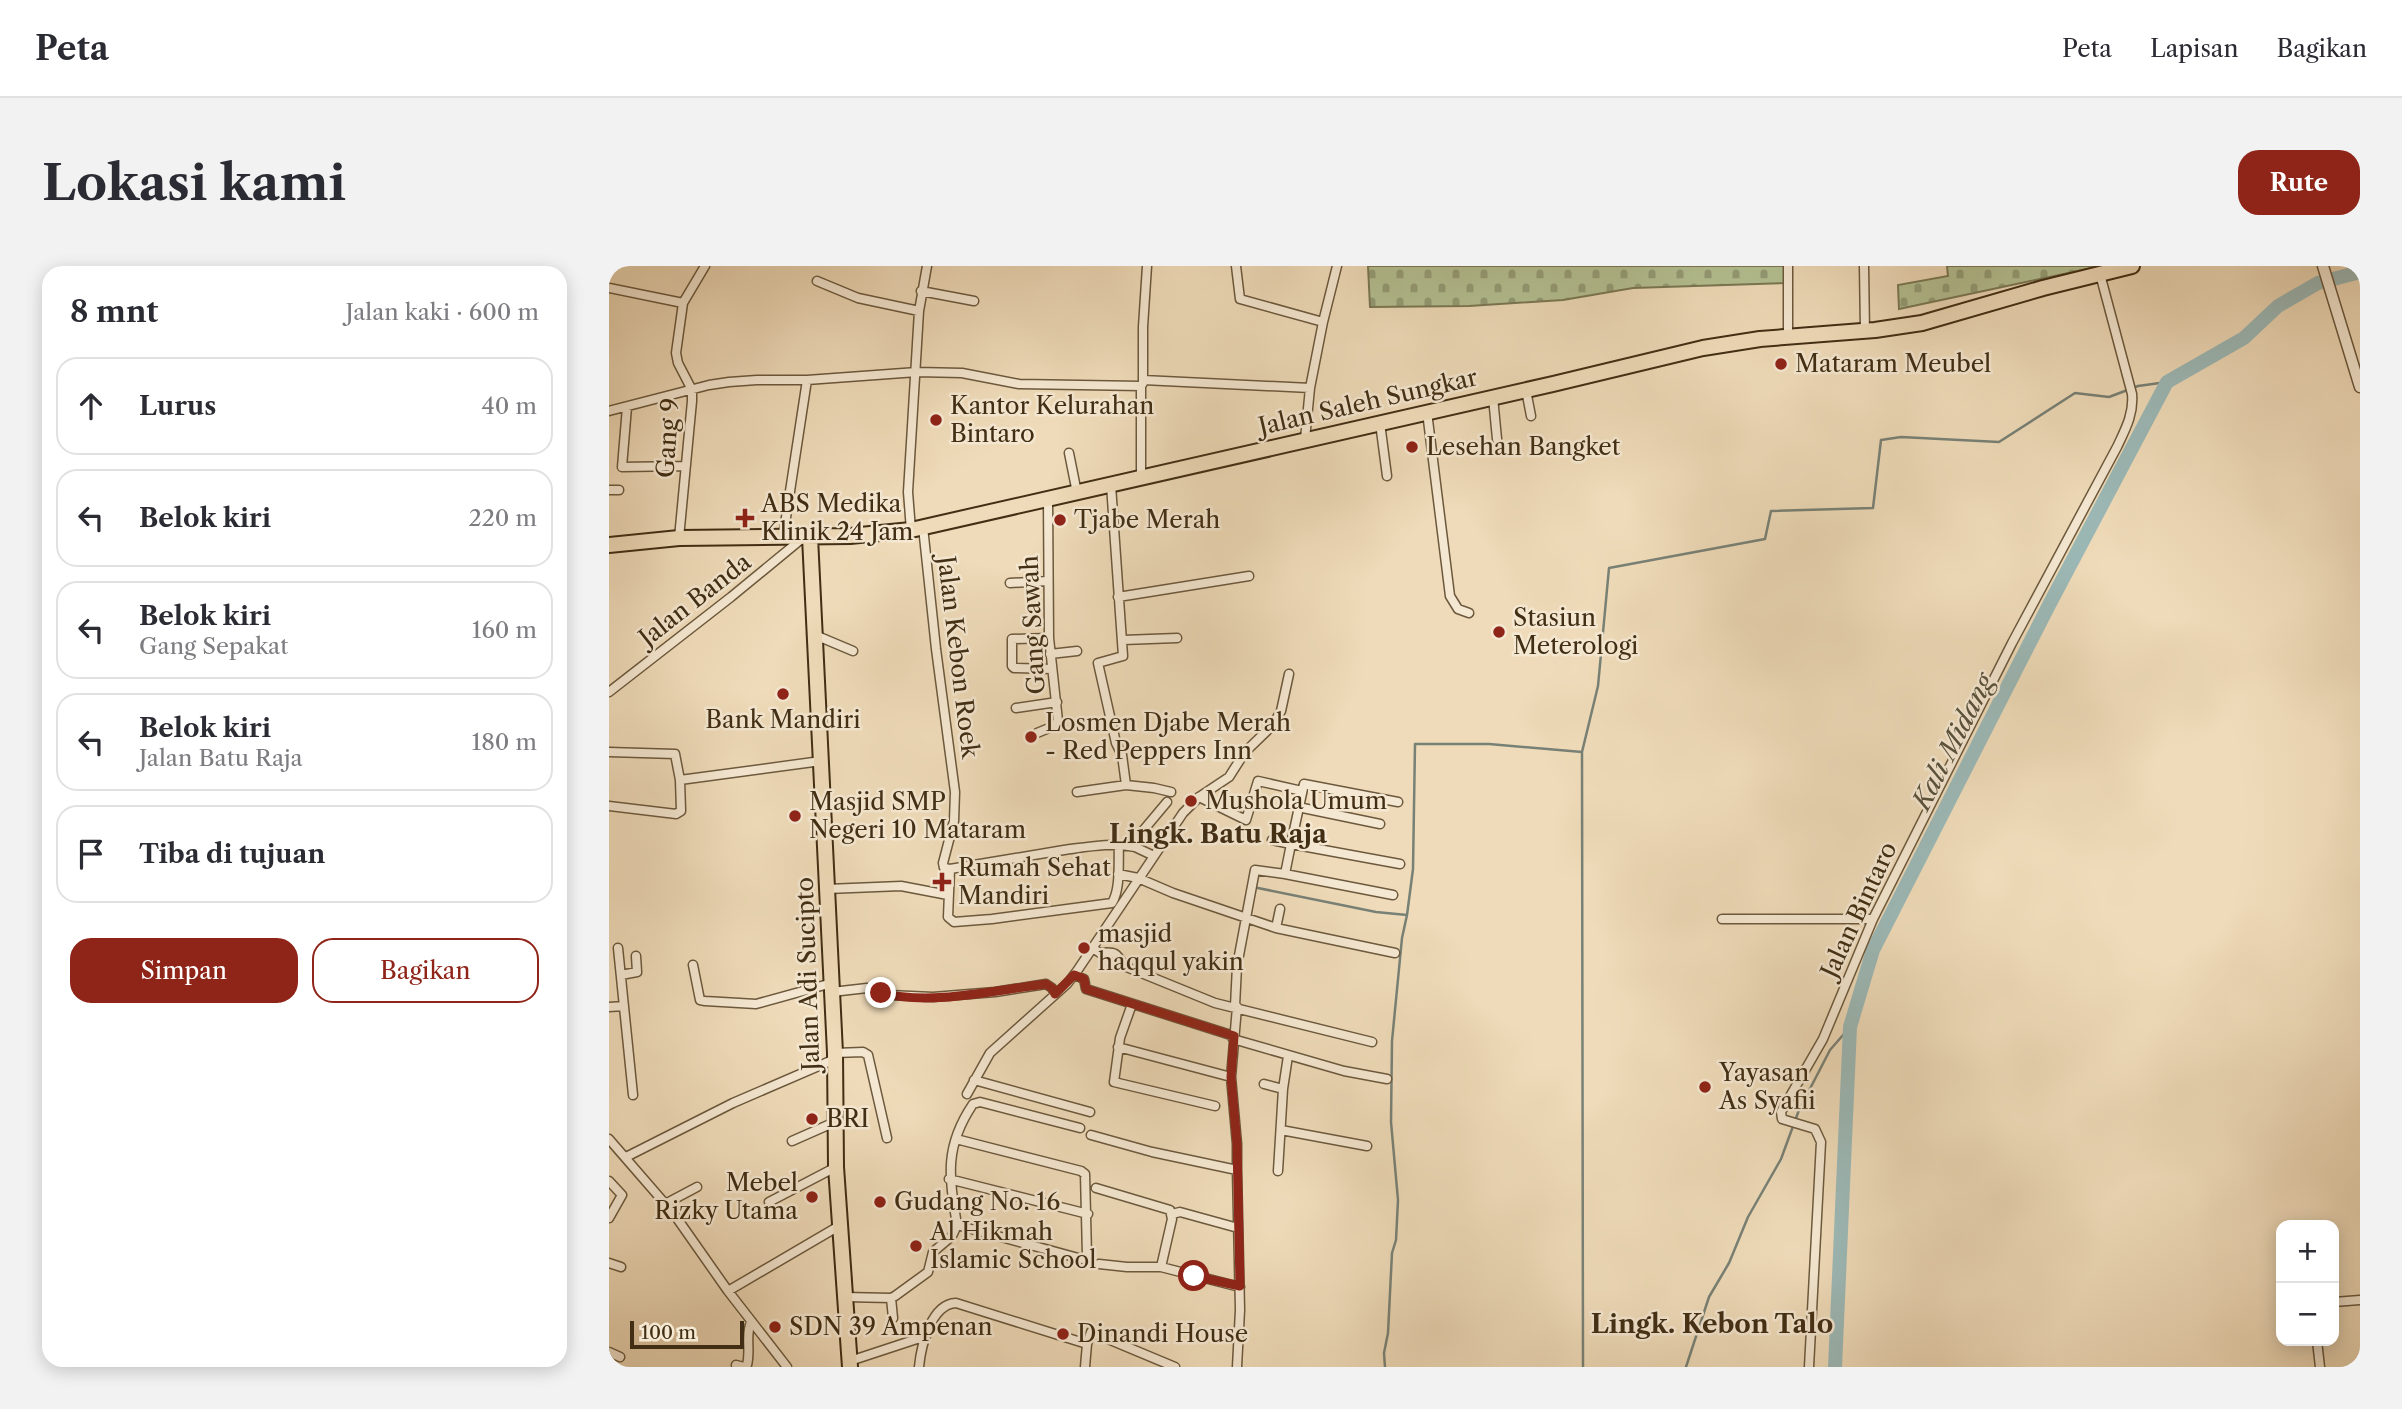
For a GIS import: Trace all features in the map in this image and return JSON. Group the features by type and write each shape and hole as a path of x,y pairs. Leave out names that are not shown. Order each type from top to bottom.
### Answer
{"highway":[{"name":"Jalan Saleh Sungkar","path":"609,545 679,538 850,536 917,529 1703,348 1922,323 2132,266"},
{"name":"Jalan Adi Sucipto","path":"807,537 815,635 832,988 839,1226 850,1364"}],"street":[{"name":"Gang 9","path":"679,538 691,429 691,390 677,358 683,303 705,266"},
{"path":"917,529 908,492 919,311 927,266"},
{"path":"1141,477 1147,266"},
{"path":"1236,266 1240,299 1323,322"},
{"path":"1305,439 1310,388 1337,266"},
{"path":"1788,266 1788,337"},
{"path":"1864,266 1865,331"},
{"path":"2323,267 2360,387"},
{"name":"Jalan Bintaro","path":"1809,1367 1821,1142 1816,1130 1789,1123 1782,1119 1781,1112 1823,1039 1873,919 2011,643 2117,447 2130,417 2131,390 2100,274"},
{"path":"817,281 858,298 919,311"},
{"path":"609,288 683,303"},
{"path":"921,291 974,301"},
{"path":"609,411 709,385 917,372 962,373 1019,384 1142,383 1310,388"},
{"path":"783,537 807,380"},
{"path":"1527,390 1531,416"},
{"path":"1493,397 1497,439"},
{"path":"627,407 622,467 685,466"},
{"path":"1427,412 1450,596 1455,607 1469,612"},
{"path":"1380,423 1387,476"},
{"path":"1069,453 1077,493"},
{"path":"1111,485 1123,640 1122,658 1098,663 1116,743 1122,755 1126,785"},
{"name":"Gang Sawah","path":"1037,733 1057,724 1049,638 1048,500"},
{"name":"Jalan Kebon Roek","path":"917,529 955,792 954,821 943,863 944,868 950,869"},
{"name":"Jalan Banda","path":"609,692 807,537"},
{"path":"1118,597 1249,576"},
{"path":"1010,583 1048,581"},
{"path":"815,635 853,651"},
{"path":"1049,638 1012,639 1012,666 1052,669"},
{"path":"1123,640 1177,638"},
{"path":"1050,654 1077,651"},
{"path":"967,1094 990,1053 1074,975 1094,949 1183,813 1199,797 1229,777 1245,752 1272,726 1280,710 1289,674"},
{"path":"1016,708 1057,702"},
{"path":"609,752 675,754 680,780 681,811 679,814 609,806"},
{"path":"680,780 821,761"},
{"path":"1199,797 1246,820 1258,781 1302,791"},
{"path":"1285,874 1304,784 1398,802"},
{"path":"1077,792 1126,785 1171,792"},
{"path":"1135,847 1141,833 1167,802"},
{"path":"1298,807 1380,824"},
{"path":"1272,840 1399,864"},
{"path":"1119,845 1118,874 1112,903 992,919 950,920 948,917 950,869 1059,851 1119,845 1135,847 1154,856"},
{"path":"1237,1367 1240,1286 1237,1144 1231,1077 1237,966 1255,870 1393,895"},
{"path":"1118,874 1138,878 1173,893 1276,928 1395,953"},
{"path":"827,889 901,886 949,895"},
{"path":"1276,928 1280,909"},
{"path":"1722,919 1873,919"},
{"path":"618,948 633,1096"},
{"path":"1094,949 1100,953 1117,953 1124,967 1216,1003 1372,1042"},
{"path":"621,975 637,972 636,956"},
{"path":"693,965 700,1000 705,1001 756,1004 832,988 867,988 889,995 924,997 995,992 1046,984 1055,994"},
{"path":"1074,975 1084,979 1086,989 1288,1056 1387,1079"},
{"path":"1132,1004 1118,1047 1115,1083 1215,1106"},
{"path":"609,1007 624,1006"},
{"path":"1118,1047 1231,1077"},
{"path":"626,1157 733,1102 835,1056 863,1052 868,1055 887,1138"},
{"path":"1278,1171 1283,1089 1288,1056"},
{"path":"974,1080 1090,1112"},
{"path":"1264,1084 1283,1089"},
{"path":"845,1297 891,1298 927,1272 933,1252 952,1236 957,1224 949,1179 955,1139 968,1112 977,1102 1080,1128"},
{"path":"792,1141 835,1122"},
{"path":"1280,1130 1367,1146"},
{"path":"1091,1135 1152,1152 1237,1170"},
{"path":"609,1139 665,1204 787,1367"},
{"path":"955,1139 1085,1174 1087,1256 1082,1259 957,1224"},
{"path":"769,1202 836,1167"},
{"path":"949,1179 1088,1214"},
{"path":"609,1181 622,1195 609,1218"},
{"path":"665,1204 697,1188"},
{"path":"1096,1188 1167,1208 1172,1214"},
{"path":"1172,1214 1180,1212 1238,1228"},
{"path":"1161,1267 1172,1214"},
{"path":"728,1291 839,1226"},
{"path":"609,1264 621,1267"},
{"path":"1100,1264 1161,1267 1240,1286"},
{"path":"891,1298 893,1318"},
{"path":"2339,1302 2360,1300"},
{"path":"919,1367 926,1336 941,1307 956,1303 1087,1344"},
{"path":"736,1365 747,1365 750,1352 748,1329 751,1322"},
{"path":"1085,1367 1091,1332 1175,1367"},
{"path":"850,1364 926,1336"},
{"path":"2318,1346 2320,1367"},
{"path":"609,1352 620,1357"}],"green space":[{"path":"1368,266 1788,266 1788,283 1633,288 1563,300 1469,306 1370,307"},
{"path":"1947,266 2101,266 1899,309 1898,285 1948,276"}],"waterway":[{"name":"Kali Midang","path":"1835,1367 1850,1027 1873,950 2049,605 2167,382 2244,338 2278,306 2318,283 2360,272"},
{"path":"1583,1367 1582,752 1598,686 1609,568 1765,539 1771,511 1873,508 1881,440 1901,437 1999,442 2075,393 2109,397 2138,386 2167,382"},
{"path":"1253,887 1376,912 1407,915 1413,869 1415,744 1489,744 1582,752"},
{"path":"1385,1367 1398,1200 1391,1122 1392,1041 1402,938 1407,915"},
{"path":"1686,1367 1709,1297 1729,1263 1748,1217 1781,1159 1799,1110 1830,1050 1850,1027"}],"place":[{"name":"Mataram Meubel","path":"1781,364"},
{"name":"Kantor Kelurahan Bintaro","path":"936,420"},
{"name":"Lesehan Bangket","path":"1412,447"},
{"name":"ABS Medika Klinik 24 Jam","path":"745,518"},
{"name":"Tjabe Merah","path":"1060,520"},
{"name":"Stasiun Meterologi","path":"1499,632"},
{"name":"Bank Mandiri","path":"783,694"},
{"name":"Losmen Djabe Merah - Red Peppers Inn","path":"1031,737"},
{"name":"Mushola Umum","path":"1191,801"},
{"name":"Masjid SMP Negeri 10 Mataram","path":"795,816"},
{"name":"Rumah Sehat Mandiri","path":"942,882"},
{"name":"masjid haqqul yakin","path":"1084,948"},
{"name":"Yayasan As Syafii","path":"1705,1087"},
{"name":"BRI","path":"812,1119"},
{"name":"Mebel Rizky Utama","path":"812,1197"},
{"name":"Gudang No. 16","path":"880,1202"},
{"name":"Al Hikmah Islamic School","path":"916,1246"},
{"name":"SDN 39 Ampenan","path":"775,1327"},
{"name":"Dinandi House","path":"1063,1334"}],"district":[{"name":"Lingk. Batu Raja","path":"1218,834"},
{"name":"Lingk. Kebon Talo","path":"1712,1324"}],"route":[{"path":"881,993 933,997 995,992 1046,984 1055,994 1074,975 1084,979 1086,989 1234,1036 1231,1077 1237,1144 1240,1286 1194,1276"}]}
